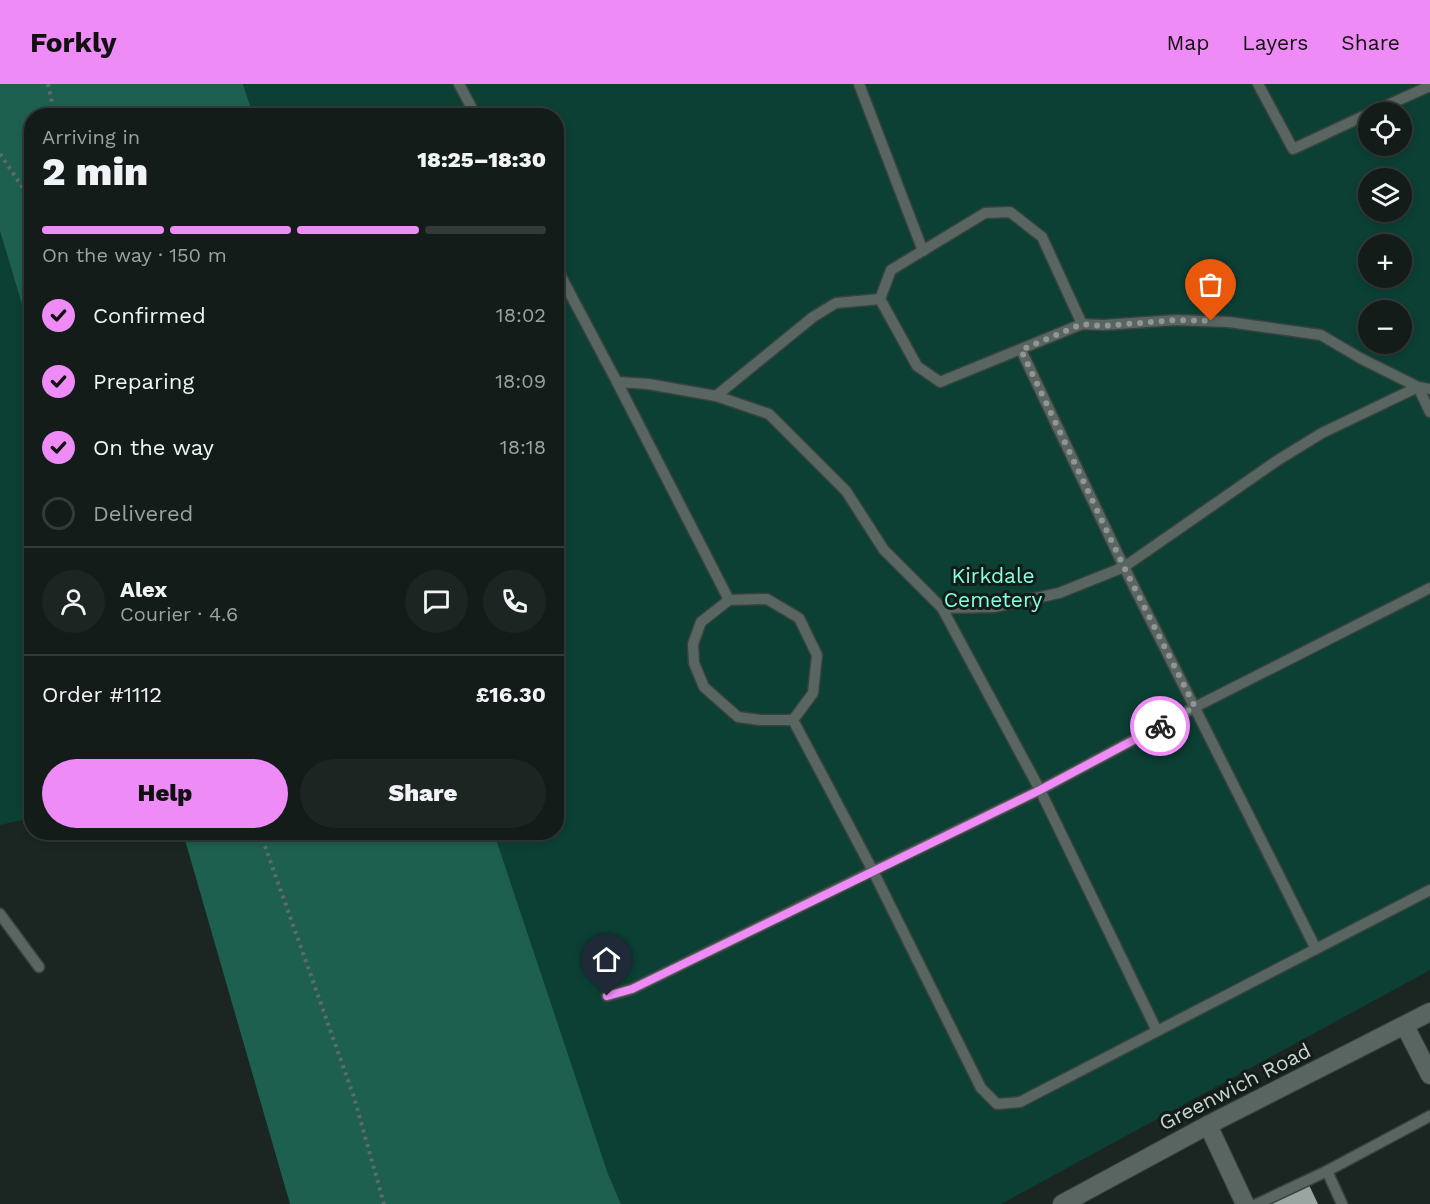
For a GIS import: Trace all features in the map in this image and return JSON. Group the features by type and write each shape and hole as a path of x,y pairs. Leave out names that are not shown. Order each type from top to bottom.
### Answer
{"street":[{"name":"Greenwich Road","path":"1062,1204 1208,1125 1430,1012"},
{"path":"1405,1026 1430,1075"},
{"path":"1208,1125 1245,1204"}],"lane":[{"path":"459,84 472,108"},
{"path":"858,84 923,251"},
{"path":"1258,84 1293,149 1358,119"},
{"path":"1394,102 1430,86"},
{"path":"1082,324 1042,237 1010,212 985,213 891,270 880,299 917,366 940,382 1082,324 1103,326 1176,320 1229,322 1321,334 1360,358 1418,387 1430,389"},
{"path":"564,282 729,600"},
{"path":"716,396 813,316 836,303 880,299"},
{"path":"1021,350 1124,567 1316,949"},
{"path":"617,382 648,384 716,396 769,414 846,491 884,550 942,608 1040,790 1157,1031"},
{"path":"1418,387 1430,412"},
{"path":"942,608 994,607 1059,593 1124,567 1295,449 1322,433 1418,387"},
{"path":"607,996 632,989 1040,790 1195,707 1430,588"},
{"path":"768,599 799,618 817,655 813,693 794,720 760,720 738,717 704,687 694,663 693,644 701,622 729,600 768,599"},
{"path":"794,720 873,871 981,1088 997,1104 1020,1102 1430,890"},
{"path":"0,914 39,967"},
{"path":"1257,1204 1327,1172 1430,1116"},
{"path":"1327,1172 1342,1204"}],"path":[{"path":"48,84 54,108"},
{"path":"0,154 24,189"},
{"path":"263,840 354,1097 384,1204"}],"green space":[{"path":"0,84 243,84 251,108 24,108 24,311 0,231"},
{"name":"Kirkdale Cemetery","path":"243,84 1430,84 1430,970 1001,1204 621,1204 608,1174 496,840 564,840 564,108 251,108"},
{"path":"0,231 24,308 24,820 0,825"},
{"path":"185,840 496,840 608,1174 621,1204 290,1204"}],"building":[{"path":"1308,1183 1318,1204 1270,1204 1268,1202"}],"way so far":[{"path":"1160,726 1195,707 1124,567 1021,350 1082,324 1103,326 1176,320 1211,321"}],"route":[{"path":"607,996 632,989 1040,790 1160,726"}]}
